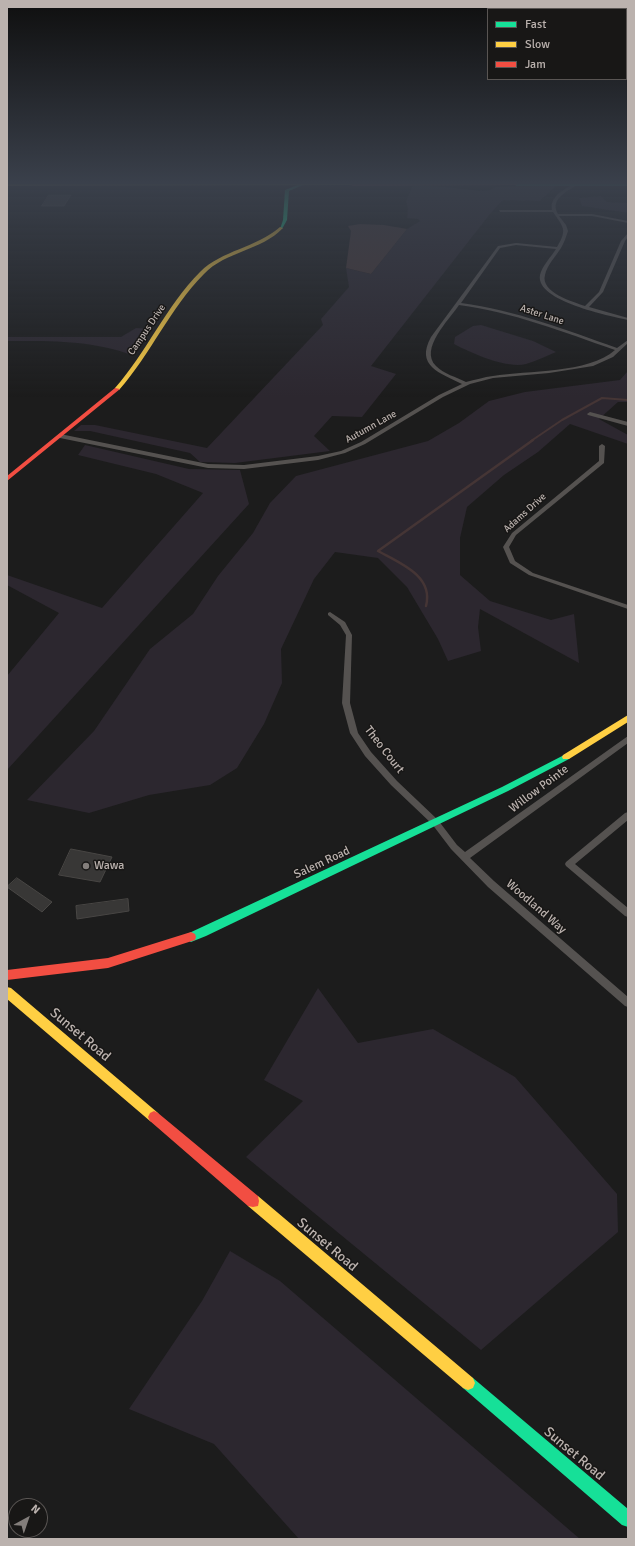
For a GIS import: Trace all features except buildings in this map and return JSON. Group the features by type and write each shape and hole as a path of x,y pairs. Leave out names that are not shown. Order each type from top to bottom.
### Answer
{"main road":[{"name":"Campus Drive","path":"7,479 124,383 159,330 203,272 219,261 236,253"},
{"name":"Salem Road","path":"7,975 108,963 186,939 237,917 539,772 628,718"},
{"name":"Sunset Road","path":"7,992 628,1519"}],"street":[{"path":"466,384 436,368 430,363 426,354 429,344 495,253"},
{"path":"555,253 543,274 542,283 546,289 558,298 628,318"},
{"path":"587,307 601,292 617,253"},
{"name":"Aster Lane","path":"458,304 477,305 502,311 618,350"},
{"name":"Autumn Lane","path":"60,436 208,466 244,467 304,460 335,454 357,446 441,396 466,384 493,377 584,366 602,361 628,341"},
{"path":"590,414 628,424"},
{"name":"Adams Drive","path":"602,446 602,462 514,534 506,547 512,562 531,574 628,607"},
{"name":"Theo Court","path":"330,614 343,624 349,635 346,703 354,733 368,754 394,783 435,822"},
{"name":"Willow Pointe","path":"465,858 628,739"},
{"path":"628,815 569,864 628,913"},
{"name":"Woodland Way","path":"435,822 454,847 491,884 628,1003"}],"shaded area":[{"path":"348,253 388,253 371,274 346,268"},
{"path":"388,253 459,253 371,366 396,374 362,417 332,416 314,436 330,451 235,463 200,462 190,453 90,431 74,431 81,425 95,425 207,448 323,325 321,319 349,287 346,268 371,274"},
{"path":"481,325 533,341 556,352 526,364 518,365 499,362 479,356 454,344 455,337 473,326"},
{"path":"136,328 151,329 132,355 101,346 70,342 7,341 7,337 121,337"},
{"path":"628,371 628,402 618,402 599,419 628,435 628,444 570,424 538,452 504,475 467,507 460,538 460,575 490,601 551,620 574,614 579,663 480,609 478,627 481,651 448,661 438,639 407,587 378,558 335,552 314,579 281,649 282,683 264,724 237,768 210,785 149,795 89,813 27,800 94,731 150,649 193,614 218,576 253,533 270,503 296,476 428,441 459,423 489,401 525,392 620,380"},
{"path":"85,445 189,469 240,470 249,504 7,770 7,676 59,613 7,585 7,575 102,608 203,493 156,474 78,455"},
{"path":"318,988 358,1043 433,1029 515,1077 617,1194 618,1232 481,1350 246,1157 303,1101 264,1080"},
{"path":"230,1251 280,1281 580,1539 299,1539 214,1444 129,1409 202,1301"}],"waterway":[{"path":"531,441 562,420 602,398 628,400"},
{"path":"426,606 427,596 425,586 420,579 405,566 378,551 533,440"}],"traffic: fast":[{"path":"191,937 505,789 566,757"},
{"path":"468,1383 628,1519"}],"traffic: slow":[{"path":"117,389 134,369 163,324 202,273 211,265 236,253"},
{"path":"566,757 628,718"},
{"path":"7,992 154,1117"},
{"path":"253,1201 468,1383"}],"traffic: jam":[{"path":"7,479 117,389"},
{"path":"7,975 108,963 191,937"},
{"path":"154,1117 253,1201"}],"place":[{"name":"Wawa","path":"86,866"}]}
